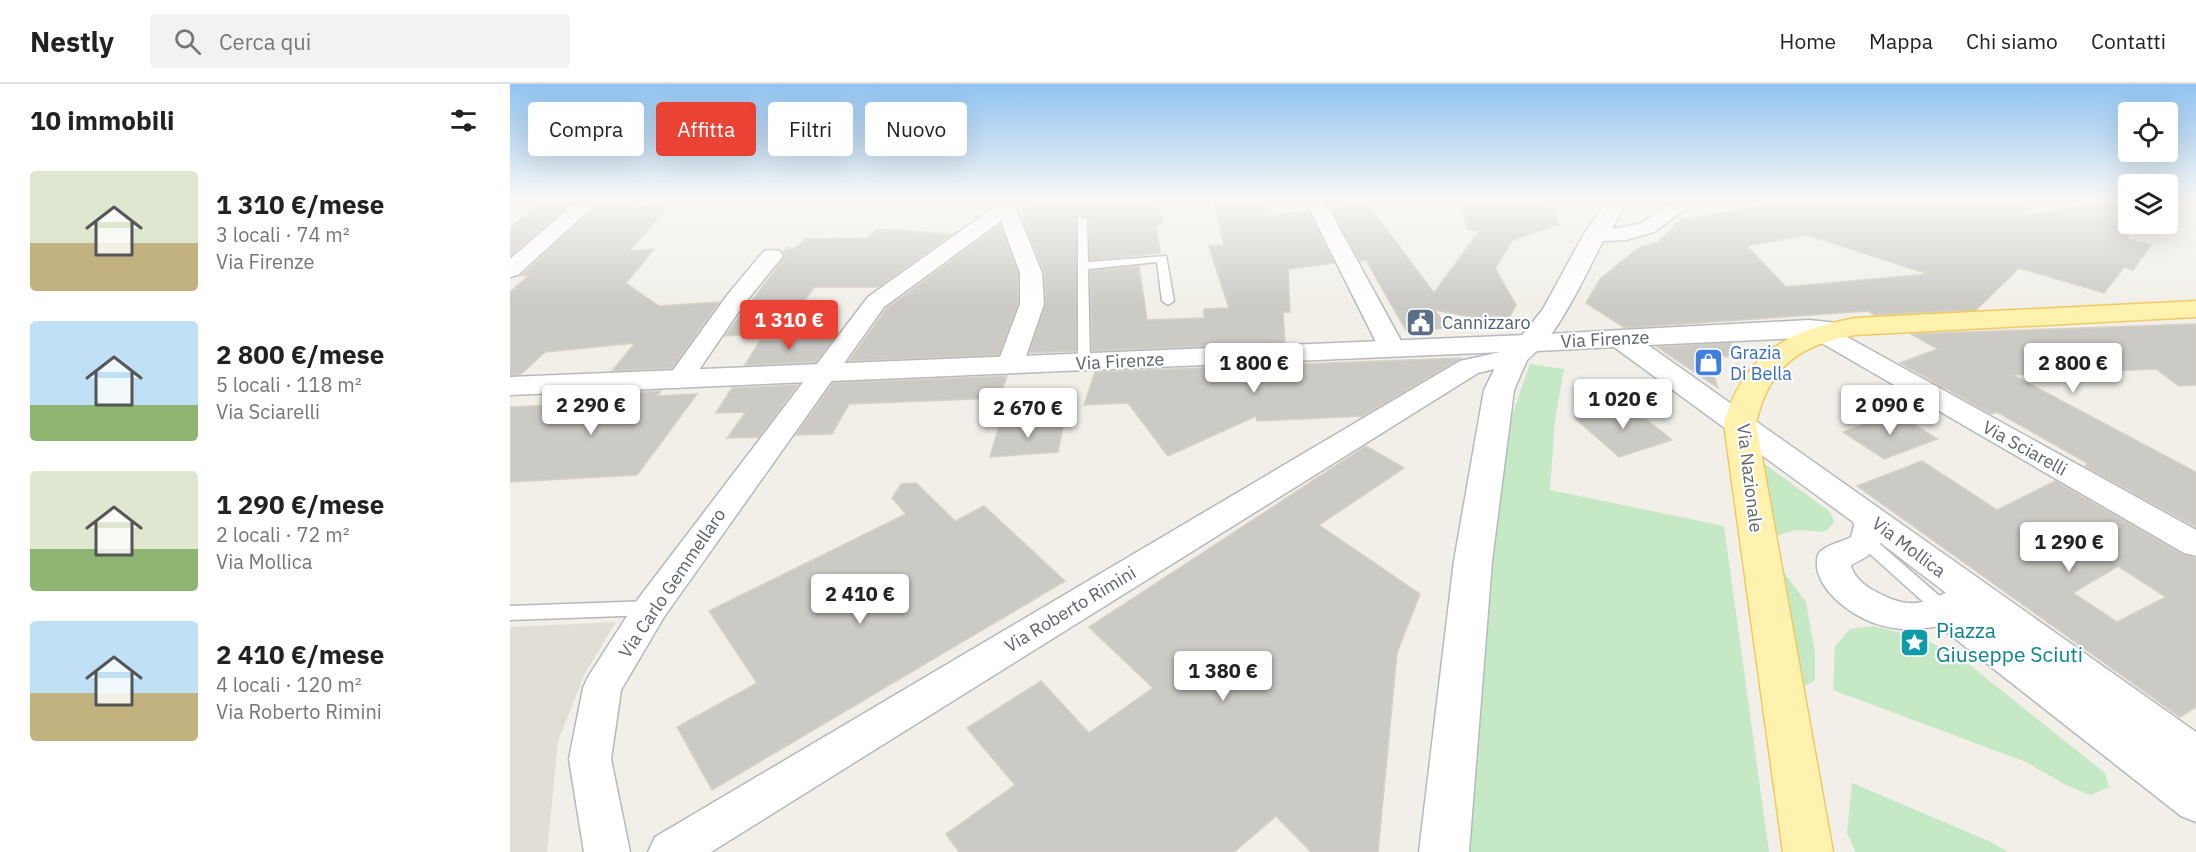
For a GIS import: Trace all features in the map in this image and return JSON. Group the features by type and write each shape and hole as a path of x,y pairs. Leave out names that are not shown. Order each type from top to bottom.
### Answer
{"main road":[{"path":"1818,336 1982,320 2196,309"},
{"name":"Via Nazionale","path":"1808,852 1740,424 1746,396 1761,371 1818,336"}],"street":[{"path":"510,270 551,234"},
{"name":"Via Carlo Gemmellaro","path":"607,852 590,759 602,688 651,608 876,302 966,234"},
{"path":"1010,365 1032,304 1030,273 1017,234"},
{"path":"1333,234 1392,348"},
{"path":"1444,852 1473,561 1499,390 1521,350 1552,311 1594,234 1616,236 1628,234"},
{"path":"679,380 736,299 772,256"},
{"name":"Via Firenze","path":"510,386 1392,348 1471,356 1620,338 1809,328 1818,336"},
{"path":"1751,331 1783,339 1818,336"},
{"name":"Via Sciarelli","path":"1818,336 2196,545"},
{"name":"Via Mollica","path":"1620,338 1740,424 1959,603 2196,758"},
{"name":"Via Roberto Rimini","path":"671,852 1471,356"},
{"path":"1867,529 1833,559 1836,577 1855,596 1884,613 1914,617 1959,603 2196,802"}],"lane":[{"path":"1082,234 1084,362"},
{"path":"1083,266 1162,258 1168,300"},
{"path":"510,613 651,608"}],"shaded area":[{"path":"616,622 585,673 558,741 547,852 510,852 510,627"}],"green space":[{"path":"1530,364 1564,369 1555,420 1550,490 1724,526 1769,852 1469,852 1503,441"},
{"path":"1762,462 1830,512 1834,521 1828,530 1820,532 1797,530 1773,538"},
{"path":"1778,565 1806,602 1815,652 1815,680 1801,688"},
{"path":"1873,626 1922,638 1961,658 2105,773 2109,787 2091,795 2068,786 2026,762 1833,690 1835,646 1850,629"},
{"path":"1852,783 1991,842 2008,852 1856,852 1847,833"}],"building":[{"path":"510,234 536,234 510,256"},
{"path":"566,234 644,234 629,251 654,249 626,283 659,306 719,302 672,368 612,371 635,343 545,352 521,374 510,375 510,292 529,275 521,276"},
{"path":"872,234 952,234 878,287 814,287 784,332 725,336 785,257 783,252 787,248 795,248 805,239 867,238"},
{"path":"988,234 1003,234 1018,273 1018,304 999,355 849,361 886,309"},
{"path":"1029,234 1077,234 1076,351 1029,353 1046,304 1044,272"},
{"path":"1089,234 1157,234 1160,253 1090,260"},
{"path":"1221,234 1319,234 1334,263 1288,269 1290,312 1283,312 1285,343 1092,351 1090,271 1139,266 1147,320 1204,318 1204,309 1229,308 1209,246 1224,245"},
{"path":"1345,234 1390,234 1434,293 1477,234 1531,234 1513,240 1495,268 1516,305 1506,324 1435,310 1447,328 1407,332 1366,260 1360,261"},
{"path":"1666,234 2128,234 2128,239 2151,245 2133,270 2124,267 2104,293 2019,268 1976,310 1875,315 1868,311 1625,328 1586,303 1600,279 1638,248 1658,242","holes":["1807,235 1928,274 1786,287 1747,246"]},
{"path":"2196,324 2196,385 2179,386 2156,369 2013,375 2196,472 2196,527 2085,466 2089,464 1997,412 1991,414 1900,363 1938,349 1911,334"},
{"path":"834,338 816,362 745,365 760,341"},
{"path":"1731,343 1728,357 1707,355 1718,388 1657,347"},
{"path":"1461,358 1363,416 1257,421 1256,416 1168,456 1128,403 1084,405 1095,372"},
{"path":"1007,376 999,398 849,404 832,434 796,435 833,383"},
{"path":"798,385 759,437 727,438 746,412 716,413 732,388"},
{"path":"661,391 657,396 697,394 637,475 510,482 510,407 578,404 592,394"},
{"path":"1626,403 1672,440 1619,457 1575,418"},
{"path":"1896,413 1937,439 1884,459 1843,432"},
{"path":"1064,421 1058,452 990,457 999,426"},
{"path":"1366,446 1404,468 1319,525 1420,594 1397,653 1378,852 1311,852 1276,816 1234,852 959,852 946,834 1015,785 967,728 1041,681 1089,733 1153,688 1089,627"},
{"path":"1922,461 1997,510 2055,481 2183,555 2196,558 2196,707 2180,717 1857,486","holes":["2118,566 2166,597 2117,622 2073,593"]},
{"path":"916,483 955,521 984,506 1065,581 712,790 677,727 757,683 709,611 906,514 892,498 901,484"}],"place":[{"name":"Cannizzaro","path":"1421,322"},
{"name":"Grazia Di Bella","path":"1709,362"},
{"name":"Piazza Giuseppe Sciuti","path":"1915,642"}]}
